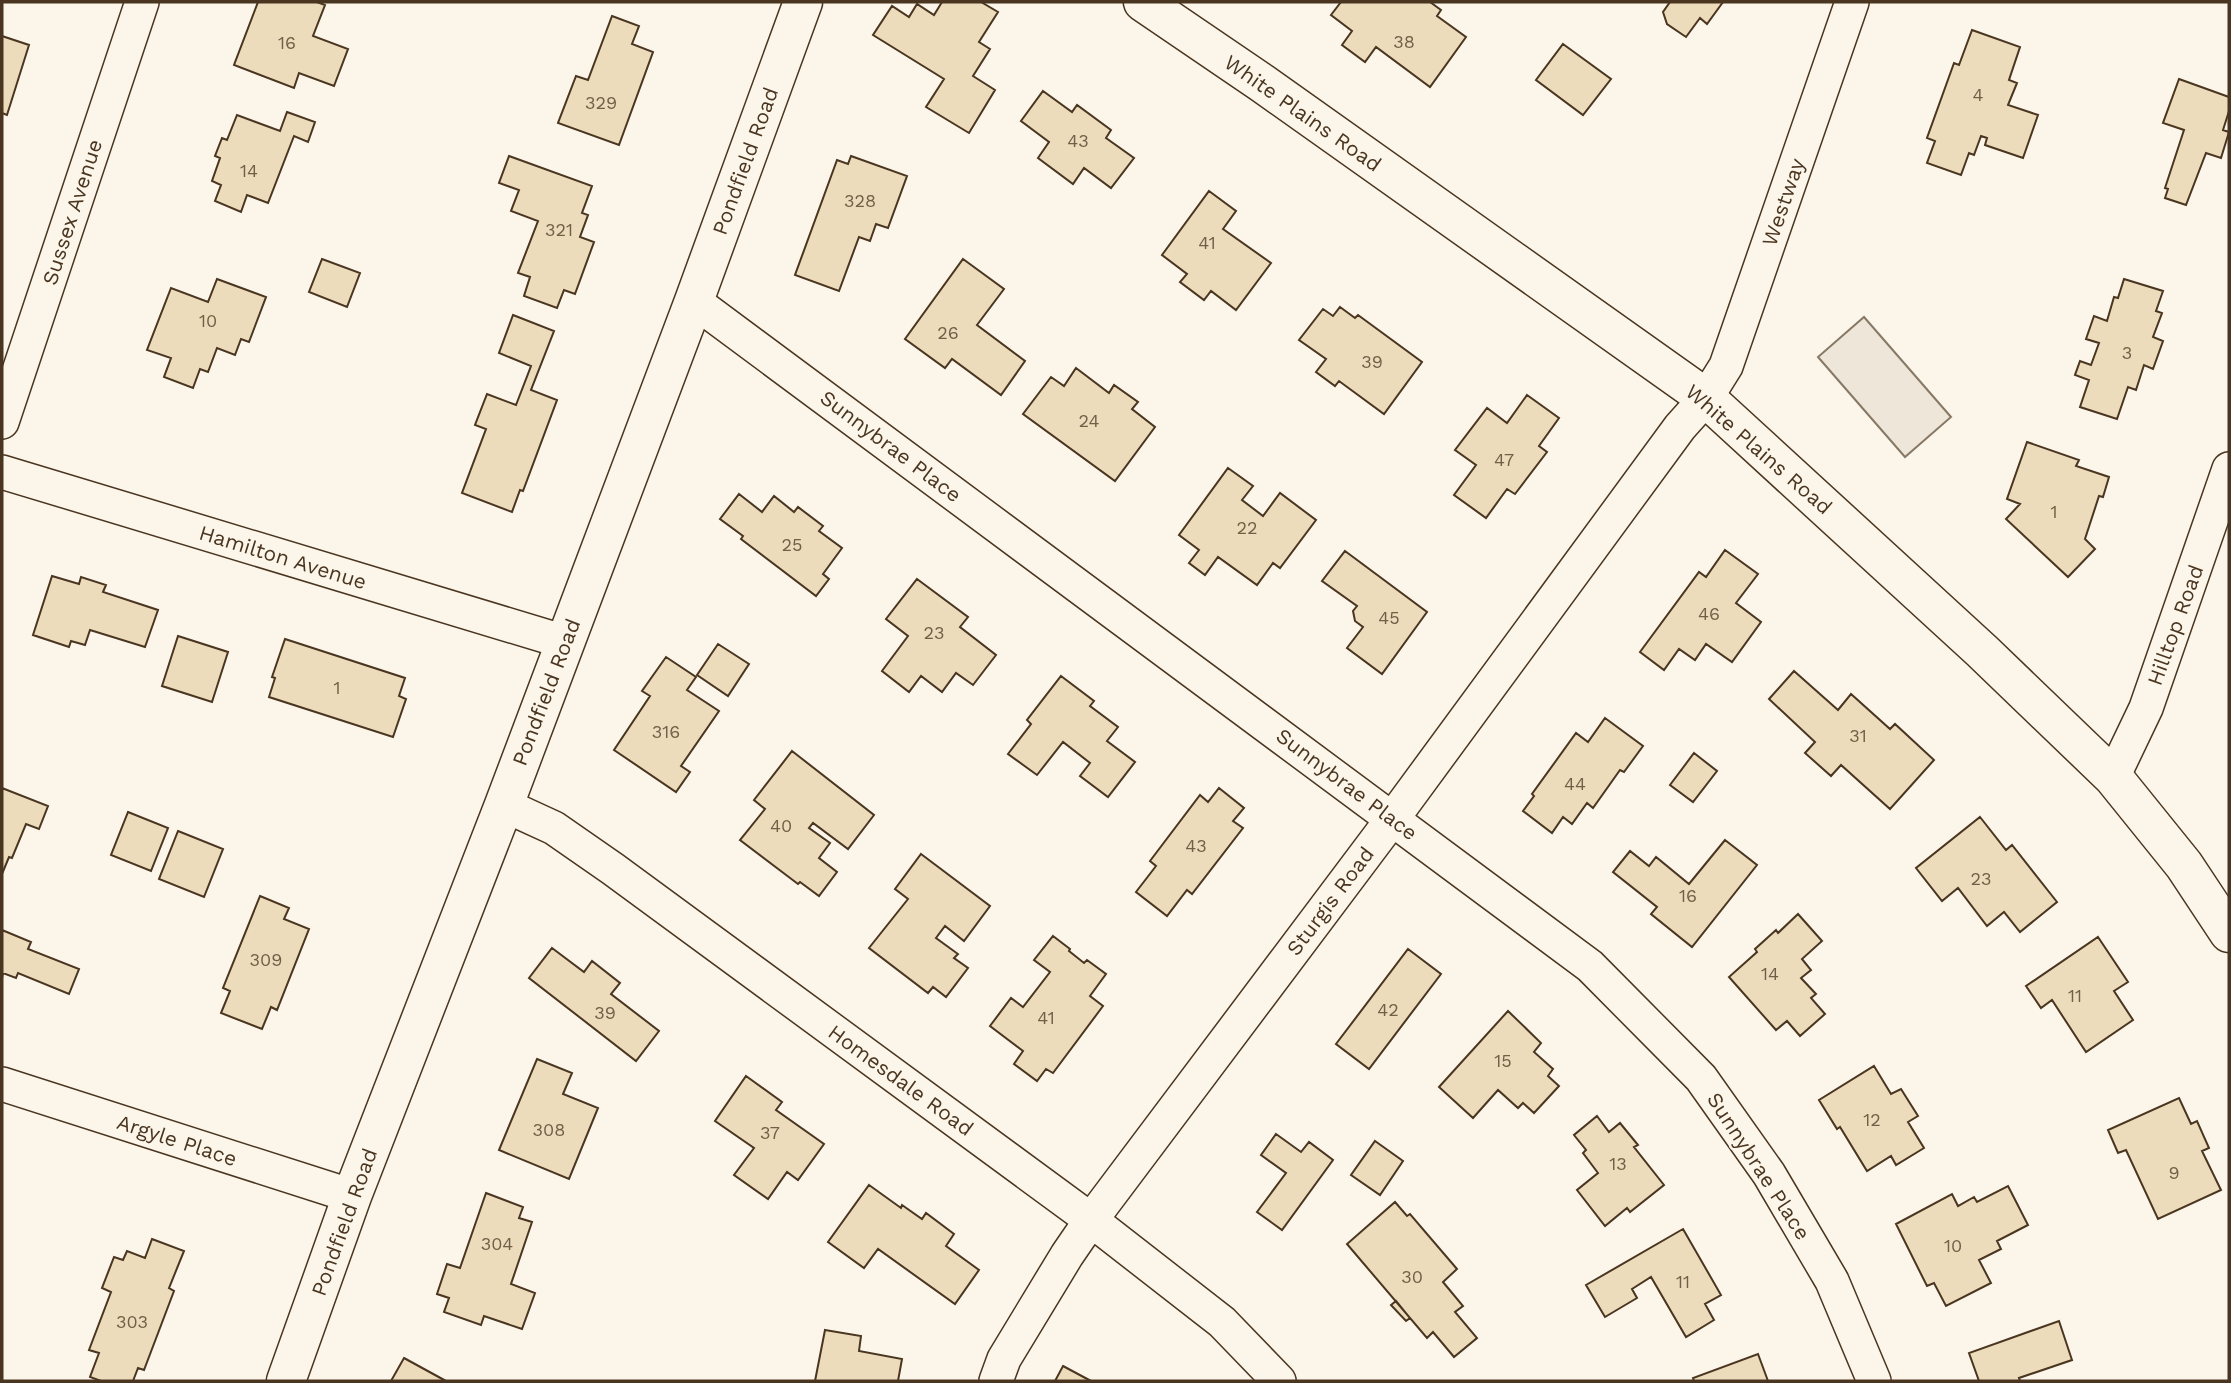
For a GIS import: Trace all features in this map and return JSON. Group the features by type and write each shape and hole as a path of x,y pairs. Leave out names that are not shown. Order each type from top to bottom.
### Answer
{"street":[{"name":"Sussex Avenue","path":"2,422 142,2"},
{"name":"Pondfield Road","path":"286,1381 352,1196 504,805 803,2"},
{"name":"White Plains Road","path":"1143,2 1262,83 1706,398 1983,651 2113,777 2184,865 2229,933"},
{"name":"Westway","path":"1706,398 1726,366 1852,2"},
{"name":"Sunnybrae Place","path":"694,300 1590,966 1701,1078 1769,1174 1832,1281 1874,1381"},
{"name":"Sturgis Road","path":"996,1381 1011,1348 1091,1220 1393,818 1680,427 1706,398"},
{"name":"Hilltop Road","path":"2113,777 2217,546 2229,469"},
{"name":"Hamilton Avenue","path":"2,472 565,642"},
{"name":"Homesdale Road","path":"504,805 554,828 613,869 1091,1220 1222,1322 1279,1381"},
{"name":"Argyle Place","path":"2,1084 352,1196"}],"shaded area":[{"path":"1864,317 1951,417 1905,457 1818,357"}],"building":[{"path":"258,2 317,2 325,5 313,36 348,49 334,86 299,73 294,88 234,65"},
{"path":"942,2 981,2 998,12 979,42 990,49 973,76 995,90 969,133 926,107 944,79 873,35 892,6 909,17 917,4 934,15"},
{"path":"1341,2 1430,2 1441,10 1437,16 1466,37 1430,87 1376,47 1365,62 1342,45 1352,31 1331,15"},
{"path":"1670,2 1723,2 1707,24 1700,18 1686,37 1667,24 1663,12"},
{"path":"612,16 639,26 632,44 653,52 619,145 558,123 576,76 588,80"},
{"path":"1972,30 2020,47 2009,80 2017,83 2008,105 2038,115 2023,158 1985,145 1987,138 1981,136 1974,155 1969,153 1961,175 1927,163 1935,141 1927,138 1954,63 1959,65"},
{"path":"2,36 29,45 7,115 2,113"},
{"path":"1563,44 1611,79 1583,115 1536,80"},
{"path":"2179,79 2229,97 2229,111 2223,130 2229,132 2221,158 2206,153 2186,205 2165,198 2168,189 2165,188 2184,130 2163,123"},
{"path":"1043,91 1072,112 1077,105 1111,130 1106,138 1134,158 1111,188 1084,168 1073,184 1038,158 1049,142 1021,121"},
{"path":"287,112 315,122 308,142 294,136 268,203 247,195 241,212 215,201 221,185 212,181 220,158 215,156 222,138 227,140 237,115 280,131"},
{"path":"509,156 592,186 582,213 588,215 580,237 594,242 575,294 564,290 557,308 524,296 530,277 518,273 538,221 511,211 519,190 499,183"},
{"path":"851,156 907,176 888,228 876,224 870,241 859,237 839,291 795,275 837,160 848,164"},
{"path":"1209,191 1236,211 1223,229 1271,263 1236,310 1211,291 1204,300 1180,282 1187,274 1162,255"},
{"path":"322,259 360,273 347,307 309,292"},
{"path":"963,259 1004,289 977,325 1025,361 1001,395 952,359 945,368 905,339"},
{"path":"217,279 266,297 249,342 241,339 235,355 217,348 208,372 200,369 193,388 164,377 171,358 147,350 171,288 208,302"},
{"path":"2124,279 2163,291 2156,311 2162,313 2153,337 2163,341 2153,369 2144,365 2136,390 2128,387 2117,419 2080,407 2089,380 2075,375 2080,361 2091,365 2099,343 2086,339 2094,316 2107,321 2114,297 2118,298"},
{"path":"1340,307 1355,318 1358,315 1422,362 1384,414 1339,381 1335,386 1316,372 1326,359 1299,340 1323,309 1333,316"},
{"path":"513,315 554,331 531,390 557,400 523,491 520,490 512,512 462,493 486,429 475,425 487,394 516,405 531,366 499,353"},
{"path":"1076,368 1109,393 1114,385 1138,402 1132,409 1155,427 1115,481 1023,414 1051,377 1064,386"},
{"path":"1527,395 1559,418 1539,446 1547,452 1515,494 1507,489 1486,518 1454,495 1476,465 1455,450 1487,408 1507,423"},
{"path":"2027,442 2079,460 2076,466 2109,477 2103,497 2099,496 2085,539 2095,549 2068,577 2006,519 2020,504 2007,499"},
{"path":"1228,468 1253,486 1242,500 1263,516 1280,493 1316,520 1280,568 1273,563 1257,585 1218,557 1205,575 1189,563 1199,550 1179,535"},
{"path":"739,494 762,512 774,496 794,512 798,507 823,526 819,531 842,548 823,574 829,579 816,596 741,539 743,536 720,519"},
{"path":"1725,550 1758,574 1736,603 1761,622 1732,662 1706,644 1695,660 1679,649 1664,670 1640,652 1699,572 1706,577"},
{"path":"1345,551 1427,612 1382,674 1347,648 1363,627 1355,621 1353,611 1357,606 1322,581"},
{"path":"52,576 79,584 81,577 106,585 103,592 158,610 145,647 90,630 85,645 71,641 69,647 33,635"},
{"path":"917,579 968,617 960,627 996,655 973,685 956,673 942,692 921,676 909,692 882,671 908,636 886,619"},
{"path":"178,636 228,652 212,702 162,686"},
{"path":"285,639 405,678 399,696 406,699 393,737 269,697 275,678 272,677"},
{"path":"718,644 749,664 728,696 697,675"},
{"path":"666,657 696,677 687,690 719,711 681,766 690,772 676,792 614,750 650,696 642,691"},
{"path":"1794,671 1838,710 1851,694 1890,729 1895,724 1934,760 1890,809 1841,765 1831,776 1805,753 1815,742 1769,699"},
{"path":"1061,676 1094,701 1090,706 1118,727 1107,741 1135,762 1108,797 1080,776 1090,763 1063,742 1037,775 1008,754 1031,724 1027,720"},
{"path":"1605,718 1643,746 1624,772 1620,770 1593,808 1587,803 1572,824 1563,817 1552,833 1523,811 1534,796 1532,794 1576,733 1588,742"},
{"path":"792,751 874,815 848,849 813,823 809,828 830,843 819,858 837,872 819,896 800,882 798,884 740,840 765,809 754,800"},
{"path":"1694,753 1717,771 1693,802 1670,785"},
{"path":"2,788 48,806 39,829 26,824 2,874"},
{"path":"1219,788 1244,808 1233,821 1243,828 1192,894 1187,890 1167,916 1136,892 1156,866 1150,861 1200,795 1208,802"},
{"path":"128,812 168,828 151,871 111,855"},
{"path":"1980,817 2006,850 2012,845 2057,902 2020,932 2004,912 1987,926 1958,888 1942,901 1916,868"},
{"path":"178,831 223,849 204,897 159,879"},
{"path":"1725,840 1757,865 1692,947 1651,914 1657,907 1613,872 1630,851 1649,866 1656,857 1689,884"},
{"path":"921,854 990,906 964,941 945,926 936,938 958,954 954,958 968,968 946,997 933,987 928,993 869,948 908,899 895,889"},
{"path":"260,896 289,908 284,919 309,929 277,1010 271,1007 262,1029 221,1013 230,991 223,988"},
{"path":"1798,914 1822,941 1802,959 1811,970 1801,978 1816,994 1811,998 1825,1014 1800,1036 1787,1021 1776,1030 1729,977 1757,952 1755,949 1776,930 1778,933"},
{"path":"2,930 31,942 28,949 79,969 69,994 18,973 16,978 3,973 2,978"},
{"path":"1053,936 1084,963 1087,960 1106,974 1090,996 1103,1006 1053,1073 1046,1069 1037,1081 1014,1064 1023,1051 990,1026 1011,998 1023,1007 1050,972 1034,960"},
{"path":"2098,937 2128,982 2114,991 2133,1020 2086,1052 2052,1000 2041,1008 2026,986"},
{"path":"552,948 584,972 592,961 620,983 611,994 659,1031 636,1061 529,978"},
{"path":"1408,949 1441,974 1369,1069 1336,1044"},
{"path":"1508,1011 1541,1043 1534,1052 1553,1069 1548,1076 1559,1086 1534,1113 1523,1103 1518,1108 1498,1090 1473,1118 1439,1087"},
{"path":"537,1059 572,1073 563,1094 598,1108 569,1179 499,1150"},
{"path":"1874,1066 1891,1094 1901,1089 1918,1116 1908,1122 1924,1148 1896,1165 1891,1156 1867,1171 1840,1127 1837,1129 1819,1100"},
{"path":"746,1076 782,1102 776,1110 824,1144 798,1180 787,1172 768,1199 734,1175 754,1148 715,1121"},
{"path":"2179,1098 2191,1124 2197,1121 2209,1148 2202,1151 2221,1190 2158,1219 2126,1150 2118,1153 2108,1130"},
{"path":"1597,1116 1609,1132 1620,1123 1638,1145 1634,1147 1664,1185 1630,1212 1627,1208 1605,1226 1577,1190 1598,1173 1583,1153 1586,1150 1574,1135"},
{"path":"1276,1134 1301,1152 1309,1142 1333,1160 1282,1230 1257,1212 1286,1173 1261,1155"},
{"path":"1375,1141 1403,1161 1380,1195 1351,1175"},
{"path":"869,1185 922,1219 926,1213 954,1234 946,1246 979,1270 955,1304 878,1249 864,1268 828,1242"},
{"path":"2008,1186 2028,1225 1997,1241 2001,1249 1979,1260 1991,1283 1946,1306 1934,1283 1927,1286 1896,1224 1952,1194 1958,1206 1974,1197 1977,1202"},
{"path":"486,1193 523,1207 519,1218 532,1222 511,1284 535,1293 522,1329 484,1316 481,1325 444,1312 449,1298 437,1294 447,1264 460,1268"},
{"path":"1395,1202 1407,1216 1410,1214 1457,1269 1443,1282 1463,1306 1455,1312 1477,1338 1454,1357 1433,1332 1427,1338 1347,1244"},
{"path":"1683,1229 1721,1295 1705,1304 1714,1320 1686,1337 1651,1277 1632,1289 1637,1298 1605,1317 1586,1285"},
{"path":"152,1239 184,1251 169,1288 174,1291 144,1370 138,1368 133,1381 101,1381 90,1377 99,1353 89,1350 111,1292 102,1288 114,1257 123,1260 127,1251 145,1258"},
{"path":"1396,1301 1410,1318 1406,1321 1391,1305"},
{"path":"2059,1321 2072,1360 2019,1378 2020,1381 1979,1381 1969,1353"},
{"path":"825,1330 861,1336 859,1351 902,1359 898,1381 815,1381"},
{"path":"1758,1354 1768,1381 1694,1381 1693,1378"},
{"path":"404,1358 446,1381 391,1381"},
{"path":"1063,1366 1091,1381 1055,1381"}]}
